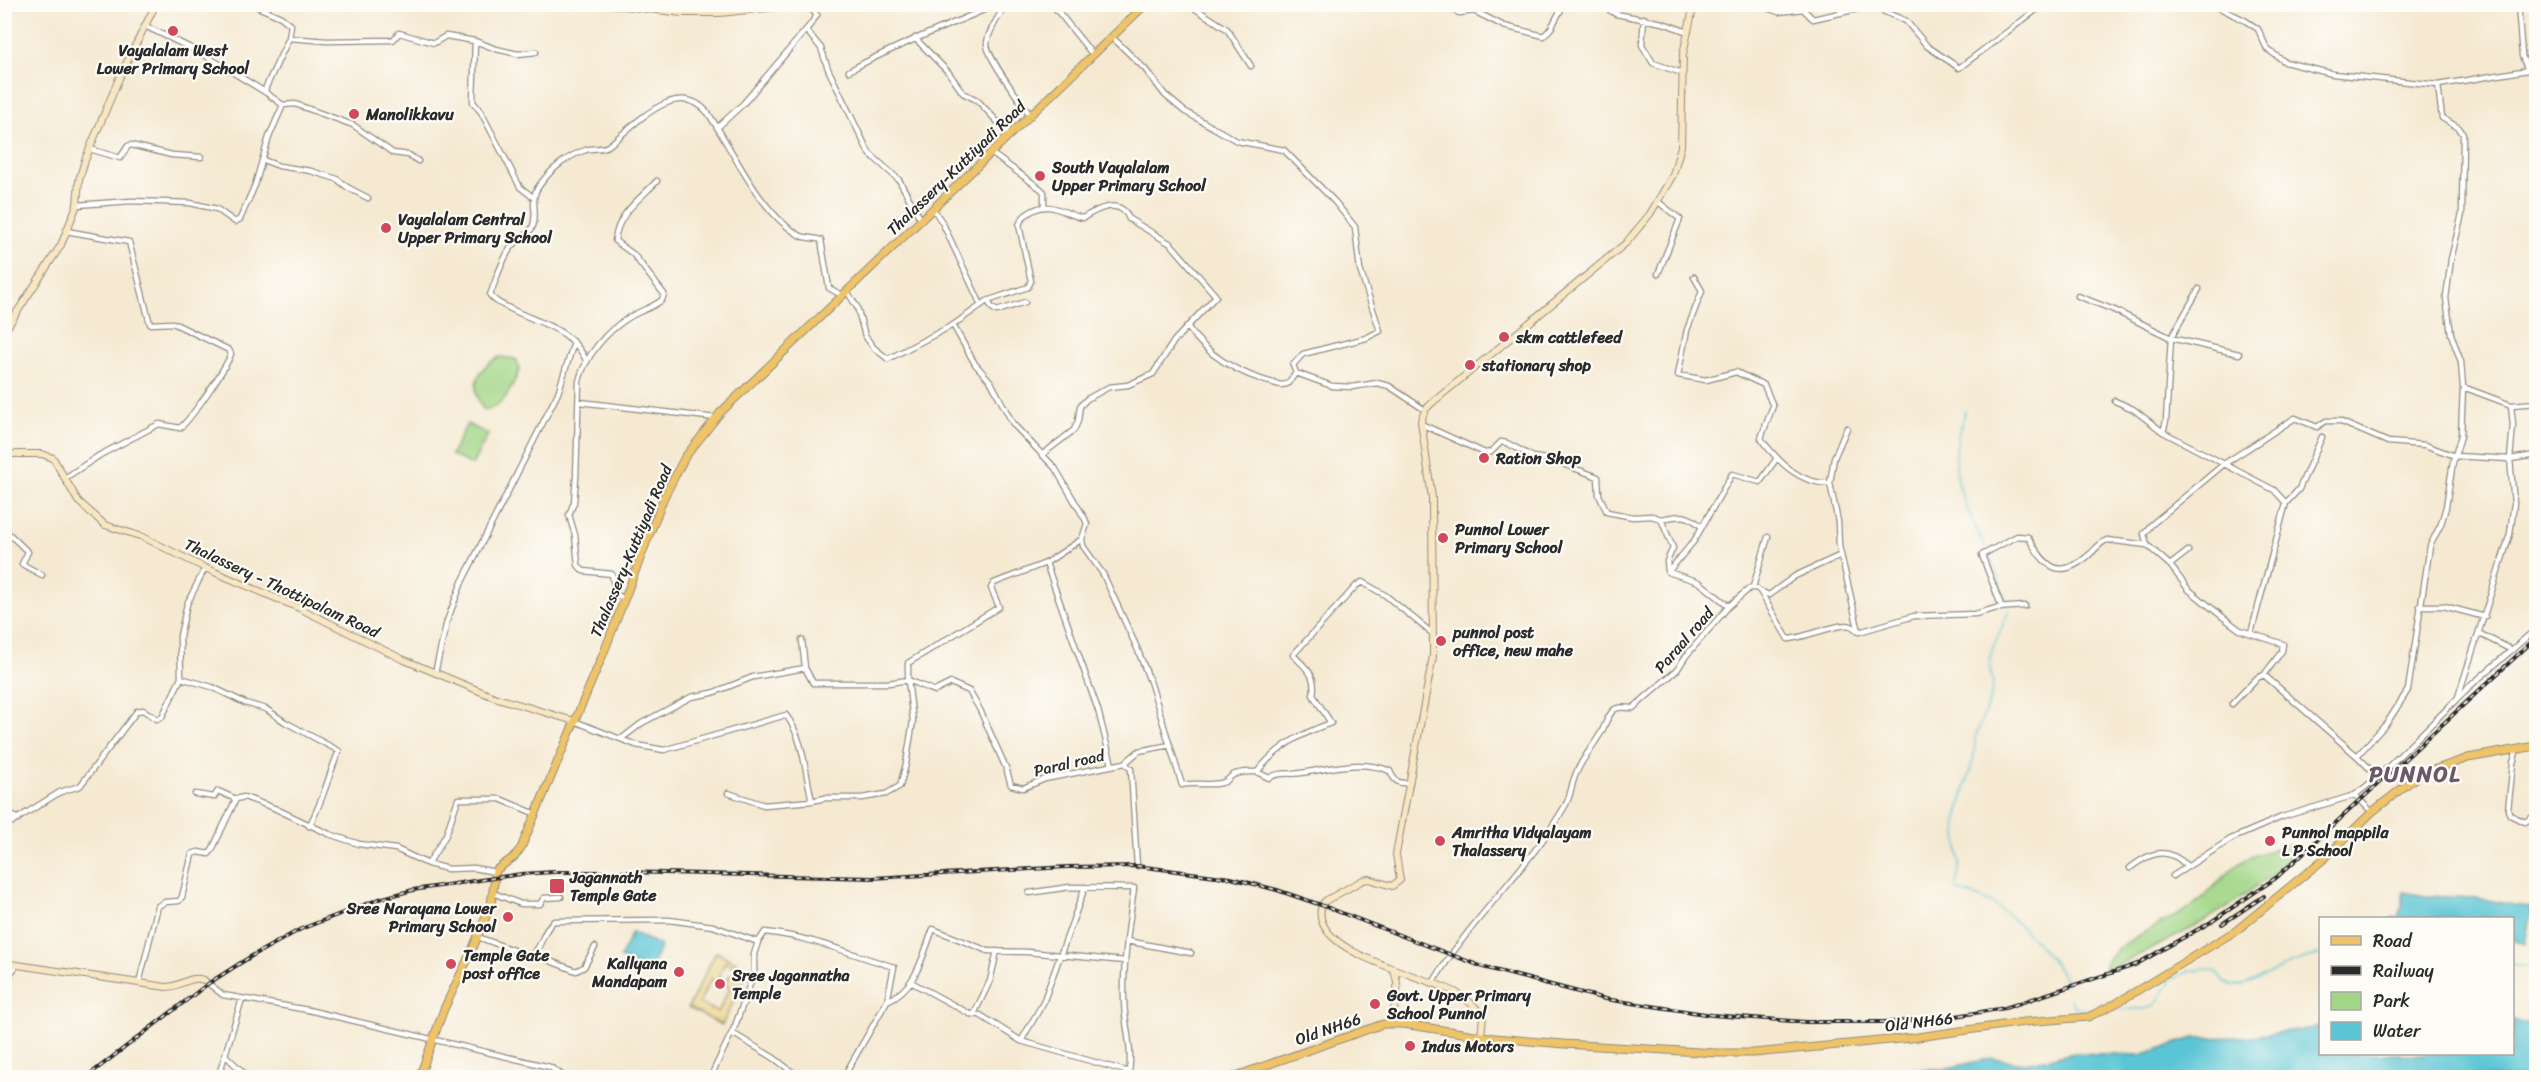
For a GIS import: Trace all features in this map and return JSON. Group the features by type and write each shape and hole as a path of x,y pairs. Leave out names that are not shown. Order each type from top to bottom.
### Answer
{"main road":[{"path":"4,332 61,245 76,206 79,180 90,149 120,76 156,4"},
{"path":"608,4 682,13 731,12 805,4"},
{"name":"Thalassery-Kuttiyadi Road","path":"495,872 519,851 625,599 664,497 686,457 716,418 1146,4"},
{"path":"1481,1036 1484,1020 1480,1012 1457,993 1416,975 1393,970 1336,940 1322,922 1320,914 1325,902 1363,880 1369,879 1392,886 1400,880 1396,854 1433,656 1432,498 1421,424 1425,410 1626,243 1657,201 1673,175 1681,146 1682,73 1694,4"},
{"name":"Thalassery - Thottipalam Road","path":"4,454 49,456 56,462 78,501 105,525 143,537 205,568 299,608 402,660 494,697 574,721"},
{"name":"Old NH66","path":"1230,1077 1383,1024 1481,1036 1599,1046 1754,1053 1911,1038 2024,1022 2088,1017 2115,1004 2237,930 2325,858 2372,812 2419,775 2468,758 2536,746"},
{"path":"419,1077 444,1009 478,937 493,893 495,872"},
{"path":"4,963 170,987 193,977 204,980"},
{"path":"1390,1024 1398,994 1397,979 1393,970"}],"street":[{"path":"251,4 287,20 291,25 289,38 270,75 265,92"},
{"path":"718,127 743,104 817,15 805,4"},
{"path":"849,71 915,38 958,23 997,4"},
{"path":"1006,4 987,40 987,49 993,62 1030,115"},
{"path":"1052,4 1093,55"},
{"path":"1188,4 1227,29 1251,66"},
{"path":"1443,4 1459,14 1476,12"},
{"path":"1467,4 1476,12 1504,26 1544,36 1564,4"},
{"path":"1600,4 1616,14 1644,18 1688,32"},
{"path":"1754,4 1779,12 1803,9 1813,19 1871,6 1906,21 1927,46 1959,68 2044,4"},
{"path":"2212,4 2258,29 2266,49 2285,62 2333,74 2438,85 2528,70 2536,72"},
{"path":"2518,4 2522,56 2528,70"},
{"path":"1644,18 1642,45 1653,63 1682,73"},
{"path":"145,26 203,54 283,105 295,104 342,121 365,132 393,153 409,155 418,161"},
{"path":"806,30 821,48 828,69 869,153 899,180 921,220"},
{"path":"289,38 327,41 393,40 399,33 434,43 446,36 475,41 518,54 536,52"},
{"path":"1112,37 1145,69 1165,95 1184,111 1237,141 1284,150 1346,214 1355,227 1360,270 1380,331 1366,338 1303,354 1293,364 1296,373"},
{"path":"915,38 949,73 963,93 977,100 1010,135"},
{"path":"475,41 473,102 481,112 520,187 534,198"},
{"path":"2357,756 2387,723 2408,690 2430,546 2446,507 2461,436 2463,387 2461,362 2446,314 2446,298 2451,259 2462,214 2463,134 2459,128 2442,118 2438,85"},
{"path":"587,362 568,334 494,301 490,295 505,256 534,223 534,198 538,186 568,158 588,148 606,148 648,112 680,99 692,100 700,104 718,127 748,178 777,216 798,234 821,240 830,288 845,293 857,308 865,336 874,348 888,359 953,325 988,301 1028,287 1031,281 1019,225 1023,217 1044,206 1083,218 1096,208 1120,208 1126,212 1129,219 1171,244 1216,296 1174,340 1153,374 1128,385 1109,387 1087,399 1080,406 1078,422 1074,430 1043,454"},
{"path":"76,206 131,201 190,203 217,210 235,222 240,219 249,199 283,105"},
{"path":"90,149 115,158 120,158 131,145 172,156 201,157"},
{"path":"991,153 1041,189 1044,192 1044,206"},
{"path":"263,160 279,166 311,171 337,179 368,198"},
{"path":"625,599 615,594 612,574 583,571 578,565 575,535 569,515 574,502 580,402 579,381 598,344 628,318 662,300 664,294 633,254 615,241 624,213 657,181"},
{"path":"1657,201 1680,219 1658,274"},
{"path":"933,208 943,224 981,305"},
{"path":"65,478 100,454 159,424 180,428 194,412 231,354 229,350 173,323 150,324 129,242 66,231"},
{"path":"1694,277 1702,291 1687,330 1678,375 1706,380 1737,372 1764,385 1773,406 1761,438 1788,469 1816,483 1830,483"},
{"path":"2163,432 2166,421 2171,338 2199,289"},
{"path":"2078,296 2114,310 2171,338 2239,354"},
{"path":"988,301 997,311 1025,302"},
{"path":"953,325 975,364 991,382 1013,424 1055,468 1085,519 1087,529 1082,540 1083,546 1103,574 1137,648 1182,785 1193,782 1226,783 1232,775 1241,772 1257,772 1269,778 1277,773 1294,774 1327,768 1370,765 1390,771 1396,782 1403,784 1410,782"},
{"path":"1186,326 1205,349 1225,364 1281,385 1287,384 1296,373"},
{"path":"435,673 447,621 462,582 558,393 574,342"},
{"path":"1296,373 1332,386 1352,387 1377,383 1389,386 1425,410"},
{"path":"2463,387 2511,405 2536,403"},
{"path":"2115,401 2133,409 2163,432 2274,490 2286,503"},
{"path":"580,402 716,418"},
{"path":"2458,697 2480,634 2510,534 2514,503 2510,459 2513,425 2511,405"},
{"path":"2147,545 2144,534 2148,529 2224,464 2295,418 2317,427 2326,421 2339,421 2388,442 2426,445 2455,456 2510,459 2536,454"},
{"path":"1421,424 1485,453 1491,452 1502,442 1533,457 1552,460 1576,470 1594,474 1598,477 1599,495 1602,506 1607,512 1633,517 1652,516 1661,519 1683,515 1693,519 1702,527"},
{"path":"1847,428 1834,458 1830,483 1838,522 1841,555 1859,632"},
{"path":"2251,633 2286,503 2299,489 2322,437"},
{"path":"1668,572 1694,541 1732,474 1760,482 1777,458"},
{"path":"1661,519 1673,548 1667,561 1668,572"},
{"path":"4,529 28,552 22,564 42,575"},
{"path":"2004,608 1983,555 2017,536 2028,537 2041,559 2058,569 2066,569 2088,556 2101,542 2108,540 2147,545 2170,565 2177,576 2203,602 2240,630 2284,647 2264,675 2257,678 2232,704"},
{"path":"1729,606 1753,587 1768,537"},
{"path":"728,793 764,806 825,798 862,798 886,794 900,786 913,721 908,663 999,607 991,588 994,583 1046,562 1082,540"},
{"path":"2170,565 2188,551"},
{"path":"1753,587 1769,595 1794,576 1841,555"},
{"path":"1046,562 1098,710 1112,765"},
{"path":"4,827 60,792 80,786 137,711 145,710 157,719 162,717 181,678 180,636 187,604 205,568"},
{"name":"Paraal road","path":"1433,983 1461,940 1493,904 1549,833 1571,796 1574,777 1579,767 1598,739 1611,712 1620,707 1633,708 1670,677 1729,606 1699,582 1668,572"},
{"path":"1257,772 1294,737 1331,723 1314,695 1315,687 1309,669 1293,654 1351,590 1362,582 1385,595 1432,634"},
{"path":"1760,591 1788,639 1843,625 1851,625 1859,632"},
{"path":"1859,632 1914,616 1975,614 2025,606"},
{"path":"2420,606 2445,606 2485,617"},
{"path":"2173,876 2210,851 2255,828 2282,817 2355,795 2378,777 2458,697 2536,629"},
{"path":"2480,634 2512,650"},
{"path":"802,640 805,668 813,682 888,683 908,680"},
{"path":"621,739 642,723 691,697 712,693 753,677 805,668"},
{"path":"2264,675 2378,777"},
{"path":"181,678 212,687 244,703 266,709 339,751 323,801 309,826"},
{"name":"Paral road","path":"908,680 935,691 951,683 969,691 998,749 1009,782 1014,787 1023,788 1045,778 1125,763 1131,769 1137,866"},
{"path":"574,721 646,748 664,750 786,715 794,726 805,760 812,801"},
{"path":"1125,763 1139,751 1170,745"},
{"path":"2517,749 2513,763 2508,810 2510,815 2524,822 2536,815"},
{"path":"195,794 214,797 218,791 236,799 244,797 309,826 359,844 396,849 428,864 448,869 474,868 495,872"},
{"path":"2355,795 2372,812"},
{"path":"428,864 446,835 458,799 500,798 536,814"},
{"path":"139,983 158,906 165,902 178,901 182,897 192,854 198,852 209,854 236,799"},
{"path":"4,810 18,819"},
{"path":"2130,868 2151,854 2164,853 2177,856 2187,866"},
{"path":"911,982 980,1016 1021,1041 1129,1075 1132,1055 1124,1001 1125,961 1134,888 1070,887 1029,893"},
{"path":"1021,1041 1043,1003 1062,956 1085,887"},
{"path":"493,893 521,904 540,904 544,898 561,897"},
{"path":"532,954 549,925 554,921 669,920 713,926 758,942"},
{"path":"887,1001 898,996 911,982 933,929 943,931 976,948 1125,961"},
{"path":"710,1077 732,1033 754,973 754,954 765,932 796,935 830,944 850,954 894,967 887,1001 843,1077"},
{"path":"478,937 576,971 584,967 595,946"},
{"path":"1127,941 1191,953"},
{"path":"974,1014 990,981 997,951"},
{"path":"4,981 17,965"},
{"path":"204,980 218,993 308,1010 550,1067 566,1077"},
{"path":"218,1077 242,999"},
{"path":"732,1033 774,1058 800,1077"},
{"path":"226,1056 249,1077"}],"green space":[{"path":"499,357 516,359 520,368 502,401 491,409 484,410 476,394 477,379 485,367"},
{"path":"467,424 488,434 472,465 451,455"},
{"path":"2282,845 2291,845 2297,850 2254,888 2181,934 2104,971 2114,952 2126,943 2191,907 2244,860"}],"sand":[{"path":"716,952 749,969 722,1025 688,1008","holes":["725,962 737,968 725,984 730,987 718,1012 699,1003 711,979 717,982"]}],"water":[{"path":"2403,892 2426,896 2476,898 2532,908 2525,944 2514,939 2514,917 2398,917 2403,903"},
{"path":"632,932 661,946 649,971 620,958"},
{"path":"2514,1019 2536,1026 2536,1077 1855,1077 1882,1070 1944,1069 1992,1058 2024,1063 2075,1053 2140,1055 2194,1038 2244,1037 2319,1027 2319,1055 2514,1055"}],"waterway":[{"path":"1965,411 1958,439 1956,471 1963,497 1986,548"},
{"path":"1990,555 2008,605"},
{"path":"2009,610 1991,653 1990,670 1993,683 1991,696 1975,738 1974,756 1956,822 1960,864 1956,887 1958,891 1995,905 2019,925 2053,962 2067,984"},
{"path":"2118,1009 2146,1009 2155,1005 2171,980 2190,971 2206,969 2216,972 2224,981 2232,985 2243,985 2319,954"},
{"path":"2514,964 2536,969"},
{"path":"2071,999 2074,1007 2089,1011 2108,1002"}],"railway":[{"path":"85,1078 209,983 301,929 379,899 413,890 521,874 554,872 872,878 1067,867 1137,866 1231,878 1277,890 1483,967 1605,999 1712,1015 1806,1022 1894,1022 1950,1017 2005,1008 2135,965 2211,922 2277,877 2536,638"},
{"path":"2222,924 2264,896"}],"place":[{"name":"Vayalalam West Lower Primary School","path":"173,31"},
{"name":"Manolikkavu","path":"354,114"},
{"name":"South Vayalalam Upper Primary School","path":"1040,176"},
{"name":"Vayalalam Central Upper Primary School","path":"386,228"},
{"name":"skm cattlefeed","path":"1504,337"},
{"name":"stationary shop","path":"1470,365"},
{"name":"Ration Shop","path":"1484,458"},
{"name":"Punnol Lower Primary School","path":"1443,538"},
{"name":"punnol post office, new mahe","path":"1441,641"},
{"name":"Amritha Vidyalayam Thalassery","path":"1440,841"},
{"name":"Punnol mappila L P School","path":"2270,841"},
{"name":"Jagannath Temple Gate","path":"557,886"},
{"name":"Sree Narayana Lower Primary School","path":"508,917"},
{"name":"Temple Gate post office","path":"451,964"},
{"name":"Kallyana Mandapam","path":"679,972"},
{"name":"Sree Jagannatha Temple","path":"720,984"},
{"name":"Govt. Upper Primary School Punnol","path":"1375,1004"},
{"name":"Indus Motors","path":"1410,1046"}],"district":[{"name":"PUNNOL","path":"2415,774"}]}
